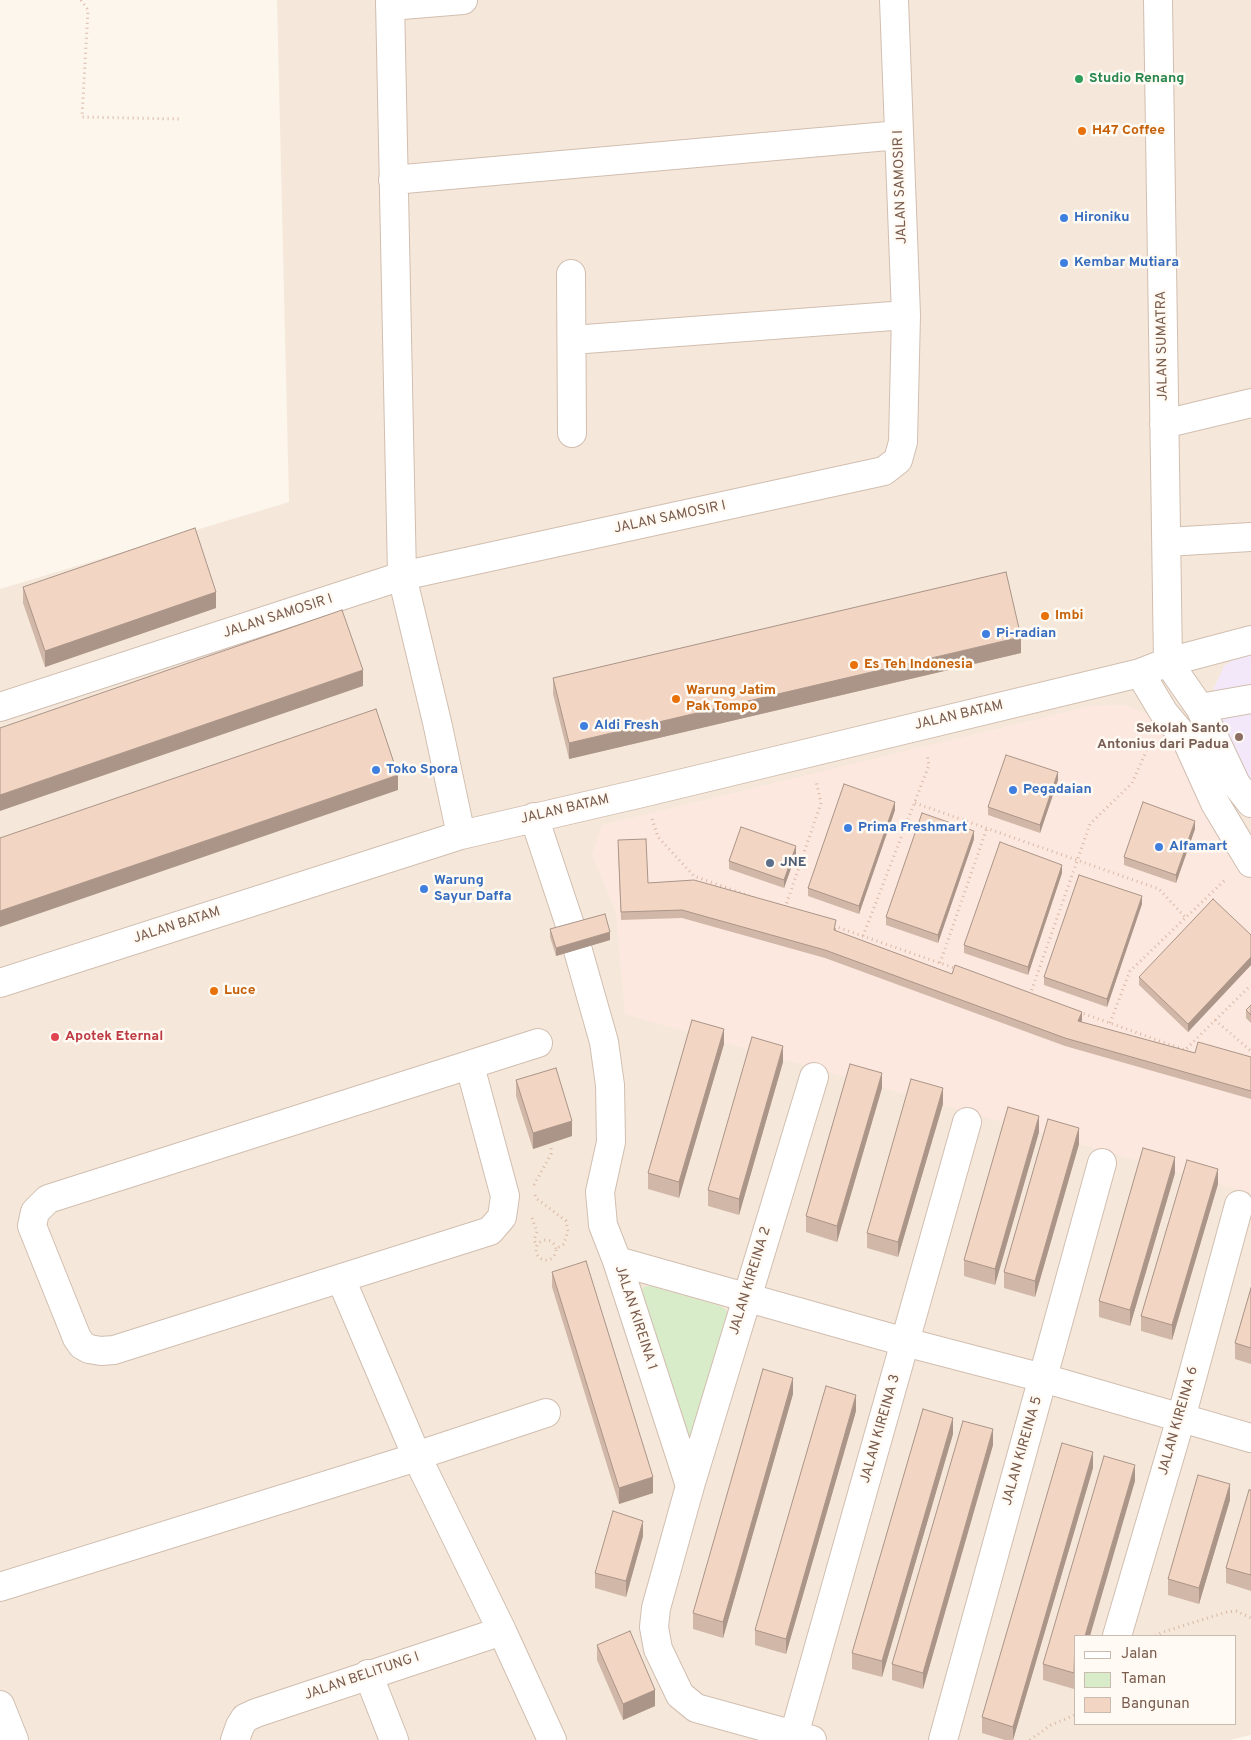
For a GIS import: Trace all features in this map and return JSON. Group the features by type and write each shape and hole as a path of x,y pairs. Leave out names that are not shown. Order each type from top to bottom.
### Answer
{"street":[{"path":"461,834 437,722 402,576 390,3 463,0"},
{"name":"JALAN SAMOSIR I","path":"0,707 402,576 884,471 898,460 903,442 906,314 894,0"},
{"name":"JALAN SUMATRA","path":"1158,0 1168,662"},
{"path":"393,180 899,135"},
{"path":"572,274 572,434"},
{"path":"572,340 906,314"},
{"path":"1164,424 1251,403"},
{"path":"1167,542 1251,537"},
{"name":"JALAN BATAM","path":"0,983 461,834 642,793 1140,673 1168,662 1251,640"},
{"path":"1168,662 1200,708 1236,784 1251,803"},
{"path":"1140,673 1164,713 1186,739 1215,803 1249,860"},
{"path":"1200,708 1249,704"},
{"name":"JALAN KIREINA 1","path":"534,817 575,940 604,1042 610,1086 612,1142 600,1192 603,1225 617,1261 690,1486"},
{"path":"470,1066 506,1196 502,1217 490,1231 114,1350 101,1351 82,1345 77,1338 32,1226 35,1212 48,1199 538,1043"},
{"name":"JALAN KIREINA 2","path":"690,1486 746,1296 814,1077"},
{"name":"JALAN KIREINA 3","path":"803,1738 905,1342 968,1122"},
{"name":"JALAN KIREINA 5","path":"943,1740 1102,1163"},
{"name":"JALAN KIREINA 6","path":"1116,1635 1181,1418 1239,1205"},
{"path":"617,1261 905,1342 1043,1378 1251,1438"},
{"path":"341,1279 417,1457 502,1630 552,1740"},
{"path":"0,1587 417,1457 546,1413"},
{"path":"690,1486 656,1608 654,1627 658,1649 680,1695 696,1708 803,1738"},
{"name":"JALAN BELITUNG I","path":"235,1740 240,1726 246,1718 256,1713 502,1630"},
{"path":"368,1674 394,1740"},
{"path":"0,1705 14,1740"}],"path":[{"path":"81,0 88,10 82,118 181,119"},
{"path":"1038,998 1030,995 1090,824 1132,783 1164,713"},
{"path":"863,936 929,766 920,726"},
{"path":"776,905 785,908 821,803 810,752"},
{"path":"642,793 658,837 694,876 758,899"},
{"path":"915,803 1159,889 1186,918"},
{"path":"940,963 987,828"},
{"path":"1110,1023 1130,971 1249,860"},
{"path":"829,924 958,970"},
{"path":"1074,1010 1185,1050 1251,985"},
{"path":"1215,1020 1251,1051"},
{"path":"551,1147 551,1154 536,1178 533,1187 536,1198 566,1221 568,1231 564,1244 556,1249"},
{"path":"545,1240 554,1244 556,1249 556,1254 548,1260 538,1257 536,1252 537,1246 545,1240"},
{"path":"1157,1635 1227,1612 1236,1611 1251,1618"},
{"path":"1030,1740 1052,1725 1074,1715"}],"shaded area":[{"path":"277,0 1251,0 1251,1735 1230,1740 0,1740 0,589 289,502"},
{"name":"Sekolah Santo Antonius dari Padua","path":"1251,652 1251,785 1217,711 1214,688 1224,666 1240,655"},
{"path":"1124,705 1150,715 1166,732 1188,779 1244,873 1251,881 1251,1193 625,1014 616,912 592,854 602,825 1091,706"}],"green space":[{"path":"650,1286 721,1306 726,1310 728,1316 692,1445 687,1445 642,1291 643,1287"}],"building":[{"path":"195,528 216,592 45,651 23,587"},
{"path":"1006,572 1021,637 569,743 553,678"},
{"path":"342,610 363,670 0,795 0,728"},
{"path":"376,709 398,775 0,911 0,838"},
{"path":"1006,755 1058,772 1040,825 988,807"},
{"path":"844,784 895,802 859,906 808,888"},
{"path":"1143,802 1195,821 1176,875 1124,857"},
{"path":"922,813 974,831 938,935 886,917"},
{"path":"741,827 796,846 784,880 729,861"},
{"path":"646,839 648,883 694,880 836,920 834,930 952,974 955,965 1082,1012 1078,1021 1195,1053 1198,1042 1251,1057 1251,1091 1065,1038 825,950 682,910 621,912 618,840"},
{"path":"1000,842 1062,865 1028,967 964,945"},
{"path":"1079,875 1142,896 1107,999 1044,977"},
{"path":"1213,899 1251,935 1251,957 1188,1024 1139,977"},
{"path":"605,914 610,932 556,948 550,929"},
{"path":"1251,1005 1251,1015 1246,1010"},
{"path":"692,1020 724,1029 679,1182 648,1173"},
{"path":"752,1037 783,1046 739,1199 708,1190"},
{"path":"850,1064 882,1073 837,1226 806,1216"},
{"path":"556,1068 572,1121 533,1133 516,1080"},
{"path":"911,1079 943,1088 898,1242 867,1233"},
{"path":"1008,1107 1039,1116 995,1269 964,1260"},
{"path":"1048,1119 1079,1128 1035,1281 1004,1272"},
{"path":"1143,1148 1175,1157 1130,1310 1099,1301"},
{"path":"1187,1160 1218,1169 1172,1325 1141,1316"},
{"path":"586,1261 653,1477 619,1488 552,1272"},
{"path":"1251,1288 1251,1348 1235,1343"},
{"path":"763,1369 793,1378 723,1622 693,1613"},
{"path":"826,1386 856,1395 786,1639 755,1630"},
{"path":"923,1409 953,1418 882,1661 852,1653"},
{"path":"963,1421 993,1429 923,1673 892,1664"},
{"path":"1062,1443 1093,1452 1013,1727 982,1717"},
{"path":"1104,1456 1135,1465 1085,1635 1074,1635 1074,1673 1043,1664"},
{"path":"1198,1475 1230,1484 1199,1588 1168,1579"},
{"path":"1249,1490 1251,1490 1251,1575 1226,1568"},
{"path":"613,1511 643,1521 626,1581 595,1573"},
{"path":"630,1631 655,1690 623,1704 597,1645"}],"place":[{"name":"Studio Renang","path":"1079,79"},
{"name":"H47 Coffee","path":"1082,131"},
{"name":"Hironiku","path":"1064,218"},
{"name":"Kembar Mutiara","path":"1064,263"},
{"name":"Imbi","path":"1045,616"},
{"name":"Pi-radian","path":"986,634"},
{"name":"Es Teh Indonesia","path":"854,665"},
{"name":"Warung Jatim Pak Tompo","path":"676,699"},
{"name":"Aldi Fresh","path":"584,726"},
{"name":"Sekolah Santo Antonius dari Padua","path":"1239,737"},
{"name":"Toko Spora","path":"376,770"},
{"name":"Pegadaian","path":"1013,790"},
{"name":"Prima Freshmart","path":"848,828"},
{"name":"Alfamart","path":"1159,847"},
{"name":"JNE","path":"770,863"},
{"name":"Warung Sayur Daffa","path":"424,889"},
{"name":"Luce","path":"214,991"},
{"name":"Apotek Eternal","path":"55,1037"}]}
